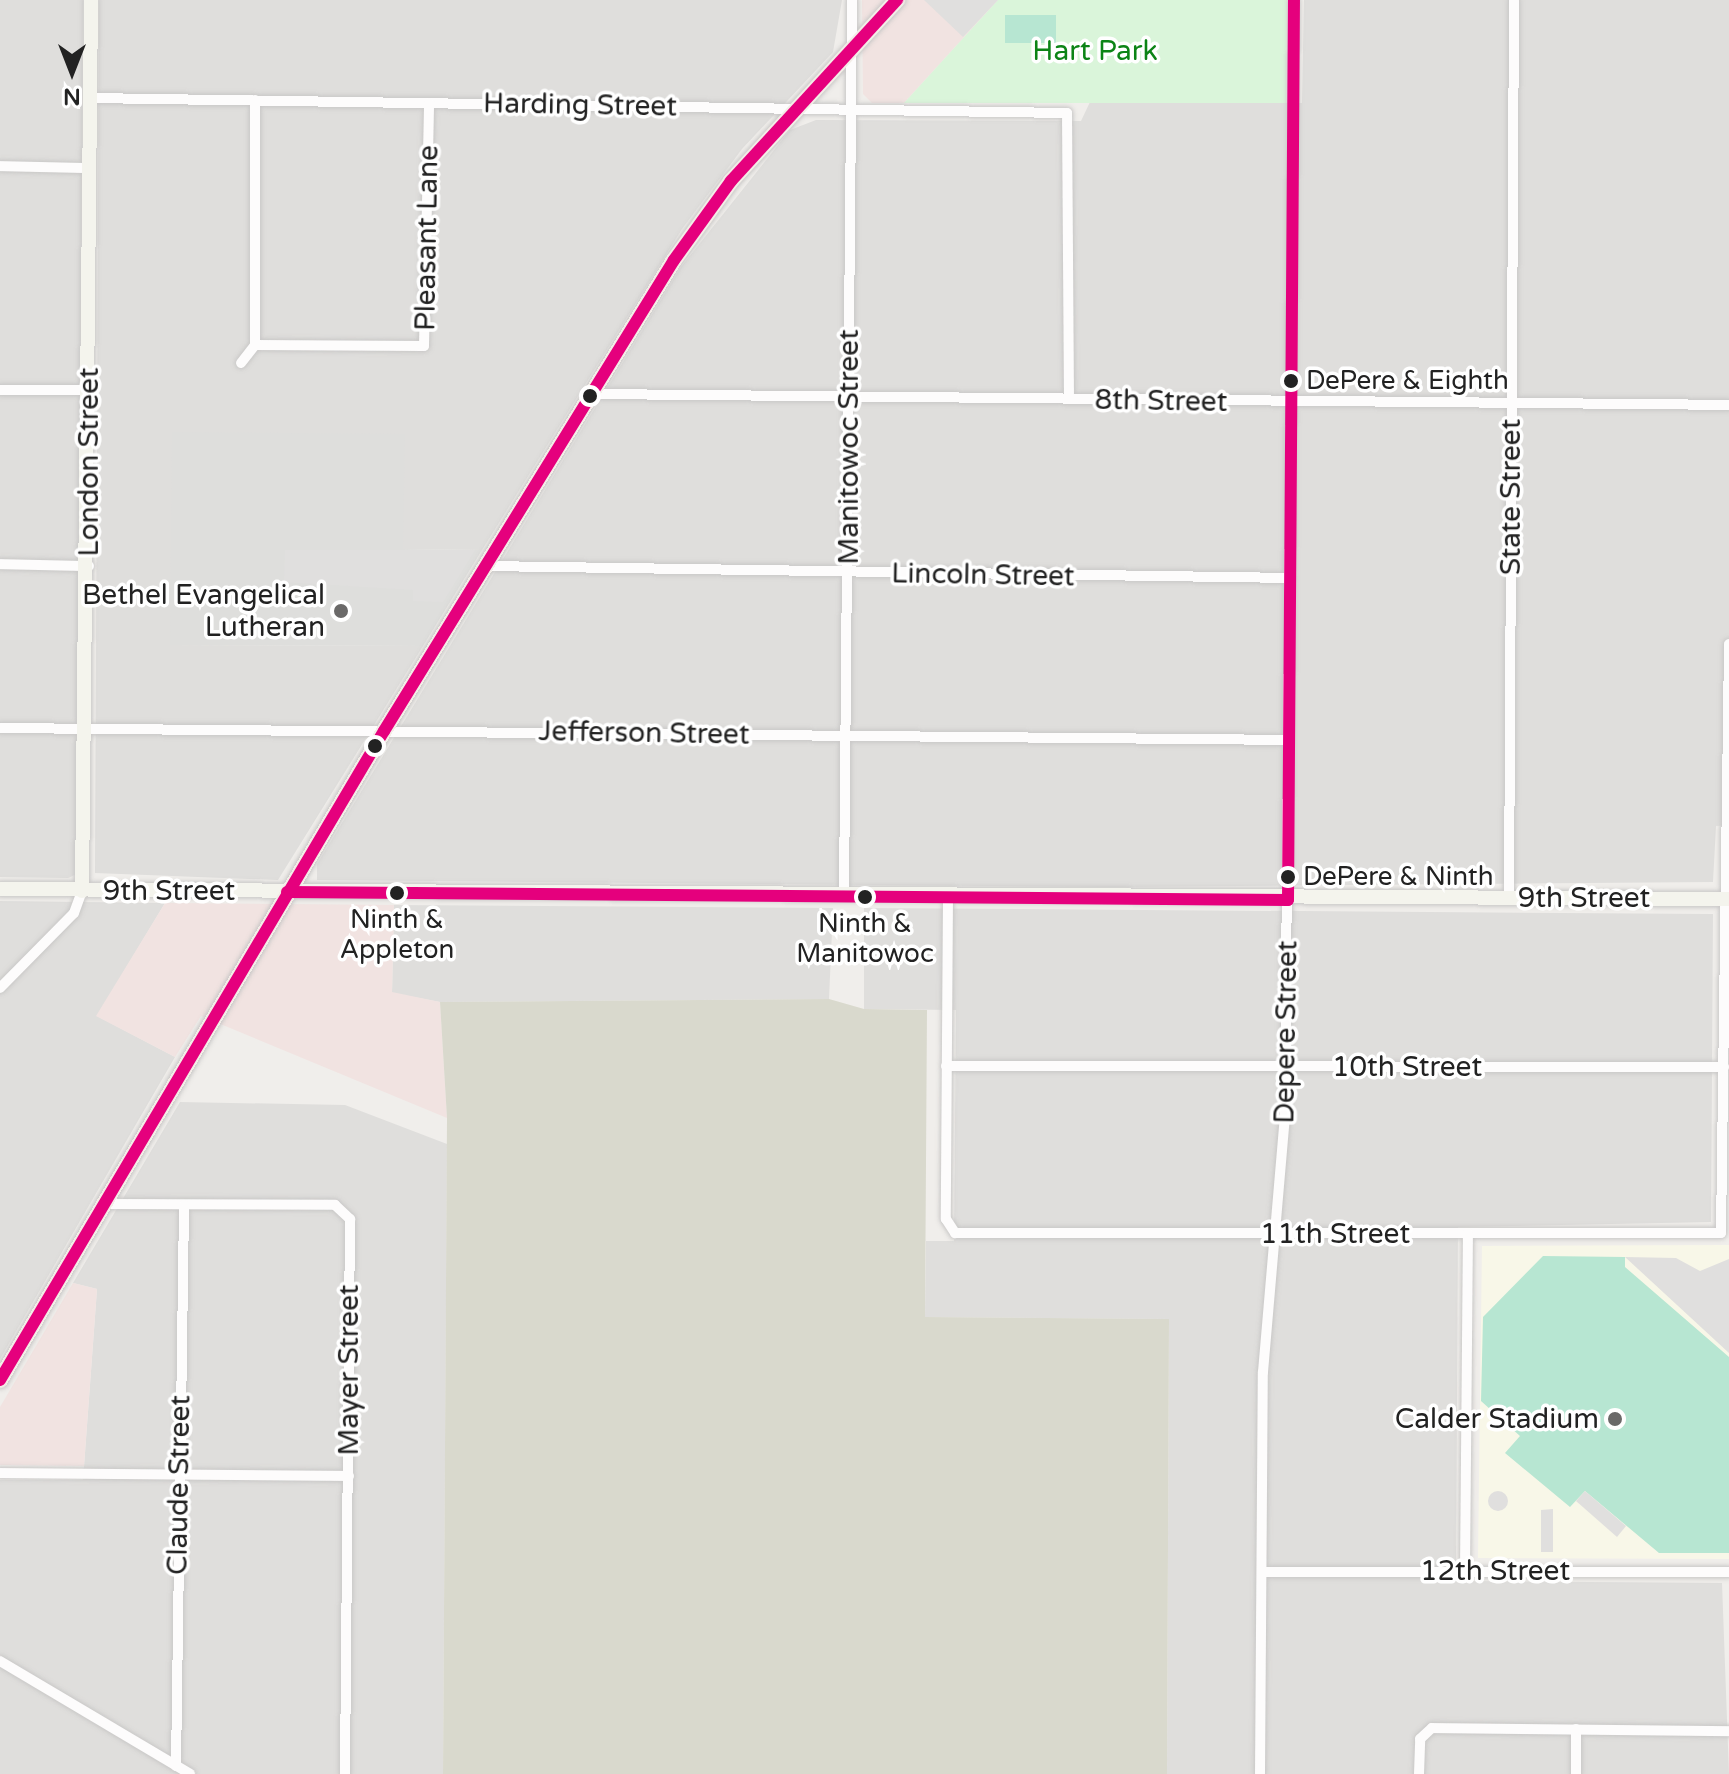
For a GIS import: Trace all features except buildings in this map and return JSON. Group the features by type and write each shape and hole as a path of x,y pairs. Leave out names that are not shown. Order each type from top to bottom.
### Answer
{"main road":[{"name":"London Street","path":"82,891 89,566 91,0"},
{"path":"0,1380 384,731 705,216 797,108 897,0"},
{"name":"9th Street","path":"0,889 1288,900 1728,899"}],"street":[{"name":"Manitowoc Street","path":"844,895 852,0"},
{"name":"Depere Street","path":"1260,1774 1263,1372 1285,1067 1294,0"},
{"name":"State Street","path":"1509,898 1514,0"},
{"name":"Harding Street","path":"90,98 797,108 1070,116 1069,399"},
{"path":"241,363 255,345 255,100"},
{"name":"Pleasant Lane","path":"255,345 424,346 429,103"},
{"path":"0,166 90,168"},
{"path":"0,390 89,390"},
{"name":"8th Street","path":"593,394 1729,405"},
{"path":"0,564 89,566"},
{"name":"Lincoln Street","path":"485,566 1290,578"},
{"path":"1724,1067 1729,644"},
{"name":"Jefferson Street","path":"0,728 1288,740"},
{"name":"London Street","path":"0,988 74,913 82,891"},
{"path":"946,1066 948,896"},
{"name":"10th Street","path":"946,1066 1724,1067"},
{"name":"11th Street","path":"946,1066 950,1230 1275,1234 1721,1233 1724,1067"},
{"name":"Mayer Street","path":"103,1204 335,1205 347,1212 349,1476 345,1774"},
{"name":"Claude Street","path":"176,1766 184,1205"},
{"path":"1465,1571 1468,1233"},
{"path":"0,1473 349,1476"},
{"name":"12th Street","path":"1262,1572 1729,1572"},
{"path":"0,1661 190,1774"},
{"path":"1419,1774 1424,1733 1576,1729 1729,1731"},
{"path":"1576,1729 1576,1774"}],"shaded area":[{"path":"0,0 83,0 77,874 68,878 0,877"},
{"path":"99,0 842,0 833,52 742,149 682,229 482,550 403,549 170,645 423,646 278,880 95,873"},
{"path":"862,0 998,0 904,103 872,103 863,94"},
{"path":"924,0 998,0 963,37"},
{"path":"1304,0 1729,0 1729,825 1716,826 1713,882 1112,887 317,880 317,864 681,267 790,130 816,120 1081,121 1090,102 1302,103"},
{"path":"172,432 405,434 403,549 482,550 423,646 170,645"},
{"path":"285,550 475,550 443,602 413,601 413,590 284,582"},
{"path":"0,901 165,903 97,1016 175,1057 0,1359"},
{"path":"165,903 394,905 392,992 440,1002 447,1118 201,1016 175,1057 96,1016"},
{"path":"394,905 833,908 829,999 440,1002 392,993"},
{"path":"864,908 1713,914 1711,1222 1458,1227 1456,1581 1722,1583 1729,1774 1167,1774 1169,1319 925,1317 926,1241 954,1241 956,1010 864,1009"},
{"path":"829,999 864,1009 927,1010 925,1317 1169,1319 1167,1774 443,1774 447,1118 440,1002"},
{"path":"180,1102 345,1105 447,1144 443,1774 0,1774 0,1480 83,1480 97,1289 73,1283"},
{"name":"Calder Stadium","path":"1729,1245 1729,1559 1478,1558 1482,1246"},
{"path":"1625,1257 1676,1258 1700,1271 1729,1259 1729,1353"},
{"path":"73,1283 97,1289 84,1466 0,1465 0,1407"},
{"path":"1494,1491 1502,1491 1508,1501 1502,1511 1494,1511 1488,1505 1488,1497"},
{"path":"1585,1491 1626,1526 1617,1537 1576,1501"},
{"path":"1553,1509 1553,1552 1541,1552 1541,1510"}],"green space":[{"name":"Hart Park","path":"998,0 1287,0 1286,103 904,103"},
{"path":"1005,15 1056,15 1056,43 1005,43"},
{"name":"Calder Stadium","path":"1543,1256 1625,1257 1625,1267 1729,1357 1729,1553 1659,1553 1585,1491 1570,1507 1505,1453 1520,1436 1481,1401 1483,1317"}],"transit line":[{"path":"0,1380 384,731 674,260 731,181 897,0"},
{"path":"1288,900 1294,0"},
{"path":"287,892 1288,900"}],"place":[{"name":"DePere & Eighth","path":"1291,381"},
{"name":"Bethel Evangelical Lutheran","path":"341,611"},
{"name":"DePere & Ninth","path":"1288,877"},
{"name":"Ninth & Appleton","path":"397,893"},
{"name":"Ninth & Manitowoc","path":"865,897"},
{"name":"Calder Stadium","path":"1615,1419"}]}
